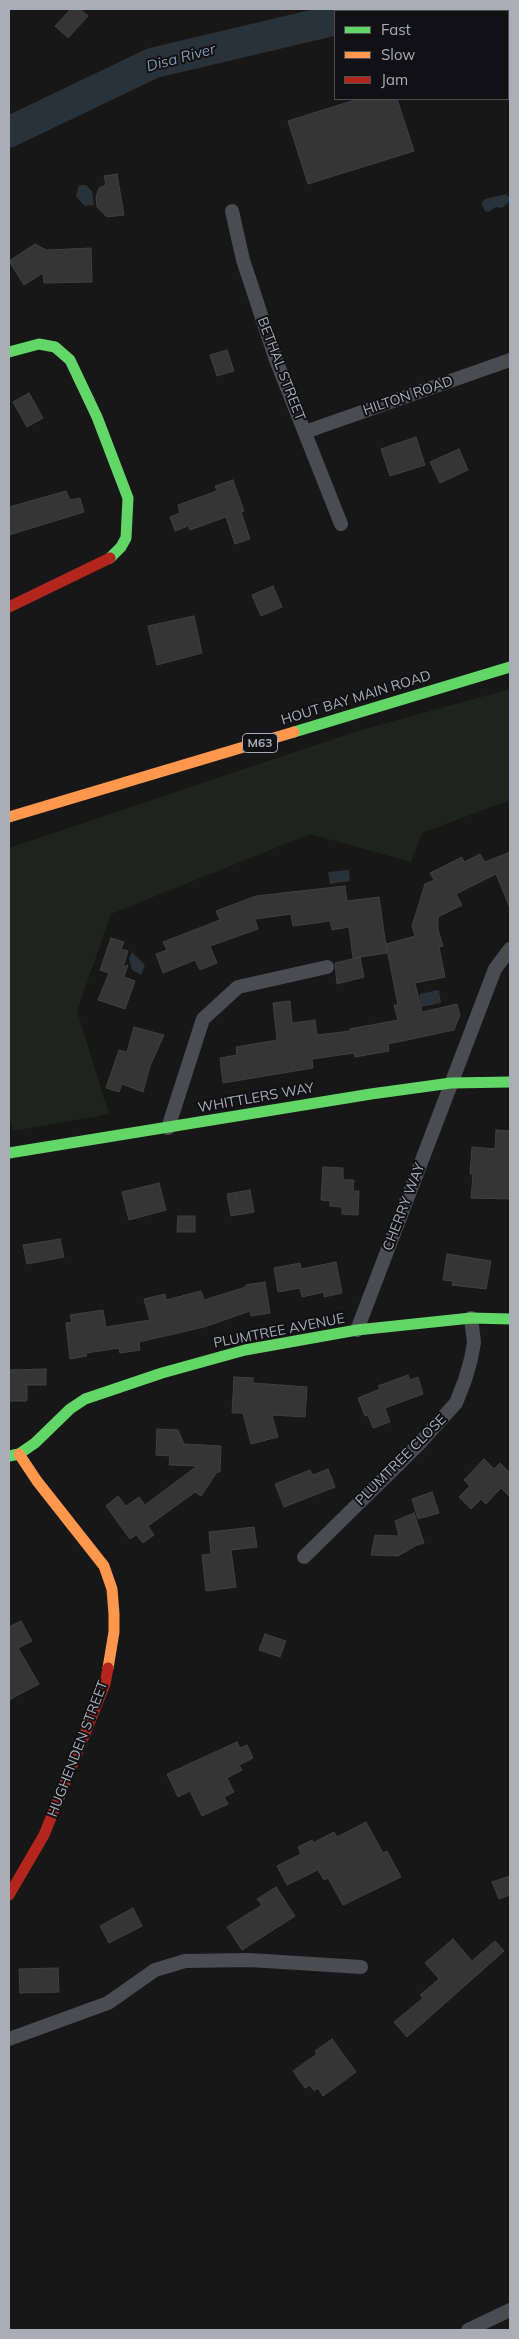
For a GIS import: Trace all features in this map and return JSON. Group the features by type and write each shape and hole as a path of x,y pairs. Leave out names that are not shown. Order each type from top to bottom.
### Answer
{"street":[{"name":"BETHAL STREET","path":"232,211 243,260 265,328 341,524"},
{"path":"9,352 39,344 55,347 70,360 97,417 128,498 129,508 126,538 121,547 109,559 9,607"},
{"name":"HILTON ROAD","path":"305,432 510,360"},
{"name":"HOUT BAY MAIN ROAD","path":"9,817 510,667"},
{"name":"CHERRY WAY","path":"358,1330 495,969 510,949"},
{"path":"168,1128 203,1019 238,987 327,967"},
{"name":"WHITTLERS WAY","path":"9,1153 271,1110 451,1084 510,1082"},
{"name":"PLUMTREE AVENUE","path":"14,1455 35,1444 70,1409 86,1400 162,1373 245,1350 358,1330 471,1318 510,1319"},
{"name":"PLUMTREE CLOSE","path":"304,1557 418,1446 456,1403 471,1359 474,1342 471,1318"},
{"name":"HUGHENDEN STREET","path":"9,1895 44,1835 105,1684 114,1632 112,1588 104,1566 14,1455"},
{"path":"9,2039 108,2002 155,1970 179,1962 240,1960 361,1967"},
{"path":"468,2330 510,2310"}],"shaded area":[{"path":"79,185 86,185 92,191 94,205 85,206 76,196"},
{"path":"506,194 510,198 508,203 502,208 496,207 488,212 485,211 481,203 485,199"},
{"path":"510,689 510,800 422,833 411,862 310,834 111,914 77,1011 109,1114 13,1131 9,1116 9,848 354,732"},
{"path":"349,870 350,881 330,884 328,872"},
{"path":"132,952 145,965 141,975 132,970 129,959"},
{"path":"439,990 441,1003 421,1007 419,994"}],"building":[{"path":"71,9 80,9 88,16 68,38 55,26"},
{"path":"355,100 397,100 414,151 308,184 288,121"},
{"path":"117,174 124,215 107,217 97,207 96,197 99,188 106,185 104,176"},
{"path":"35,244 46,250 91,248 92,282 44,283 43,273 24,285 9,261"},
{"path":"227,350 234,371 217,376 210,355"},
{"path":"29,393 43,418 27,427 13,402"},
{"path":"416,437 425,465 390,476 381,449"},
{"path":"459,449 468,470 440,483 430,462"},
{"path":"233,480 244,511 241,512 250,539 235,544 226,517 190,530 188,526 175,531 170,517 180,513 178,505 217,491 215,486"},
{"path":"66,491 70,500 80,498 84,512 9,535 9,507"},
{"path":"273,586 282,607 261,616 252,595"},
{"path":"194,616 202,653 157,665 148,626"},
{"path":"510,852 510,908 496,874 456,894 462,905 438,917 438,930 443,946 439,947 445,977 415,983 422,1012 457,1004 460,1015 454,1030 388,1044 389,1051 355,1057 354,1053 312,1059 313,1068 223,1083 220,1058 237,1055 236,1047 277,1040 273,1003 290,1001 292,1023 315,1020 317,1035 350,1031 350,1029 398,1020 394,1005 398,1005 386,944 415,936 412,926 425,884 434,880 430,873 462,857 464,862 480,854 485,862"},
{"path":"345,886 347,901 379,897 387,953 353,958 349,927 332,930 330,921 293,926 291,914 255,919 258,929 210,946 217,963 200,970 195,960 163,973 156,954 167,950 163,942 220,920 216,911 256,896"},
{"path":"111,938 124,942 121,949 128,951 123,967 128,965 124,977 135,981 125,1009 98,1000 109,973 100,970"},
{"path":"360,957 364,977 337,984 335,963"},
{"path":"134,1027 164,1035 150,1066 143,1092 122,1084 119,1092 106,1088 119,1050 127,1052"},
{"path":"496,1130 510,1131 510,1199 471,1198 473,1174 470,1174 472,1147 495,1149"},
{"path":"323,1167 343,1168 343,1180 354,1180 353,1191 359,1191 358,1215 342,1214 342,1207 330,1206 330,1201 321,1200"},
{"path":"159,1183 166,1210 129,1220 122,1192"},
{"path":"250,1190 254,1212 231,1216 227,1194"},
{"path":"178,1216 195,1216 195,1232 177,1232"},
{"path":"60,1239 64,1257 27,1264 23,1245"},
{"path":"447,1254 491,1261 486,1289 452,1285 453,1281 443,1280"},
{"path":"336,1262 342,1293 324,1297 324,1292 302,1297 300,1288 278,1292 274,1268 300,1263 301,1269"},
{"path":"265,1282 270,1313 251,1316 250,1311 204,1327 139,1342 140,1350 120,1353 119,1348 86,1353 87,1356 70,1359 66,1323 72,1322 70,1315 103,1310 106,1327 150,1320 144,1299 165,1294 166,1300 201,1291 204,1300 246,1287 246,1285"},
{"path":"46,1369 46,1385 27,1385 27,1401 9,1401 9,1370"},
{"path":"408,1375 410,1380 418,1377 423,1394 385,1408 390,1422 373,1428 368,1415 365,1416 358,1398 380,1389 378,1386"},
{"path":"234,1377 253,1378 253,1383 307,1387 305,1417 272,1415 278,1437 251,1444 243,1413 232,1413"},
{"path":"157,1429 178,1430 184,1444 221,1446 220,1472 217,1472 201,1496 195,1492 148,1526 154,1535 143,1543 136,1535 130,1539 106,1506 118,1496 126,1506 139,1497 145,1505 197,1466 169,1465 170,1456 156,1455"},
{"path":"484,1459 494,1469 500,1463 510,1473 510,1497 501,1488 486,1504 481,1499 471,1509 459,1497 470,1486 464,1480"},
{"path":"328,1469 335,1487 284,1507 275,1484 310,1470 313,1475"},
{"path":"432,1492 439,1513 418,1519 412,1499"},
{"path":"414,1513 424,1543 398,1556 371,1555 375,1535 399,1536 395,1521"},
{"path":"254,1527 257,1547 231,1550 236,1587 206,1591 202,1555 211,1554 209,1532"},
{"path":"21,1621 32,1641 18,1648 39,1684 9,1700 9,1627"},
{"path":"265,1634 286,1641 280,1657 259,1650"},
{"path":"237,1742 240,1748 247,1745 253,1758 239,1765 242,1770 227,1778 234,1792 224,1797 228,1804 202,1816 190,1791 178,1797 167,1774"},
{"path":"366,1822 383,1853 387,1851 401,1877 343,1905 328,1878 324,1880 318,1870 287,1885 277,1866 301,1854 298,1847 312,1840 313,1843 334,1832 337,1837"},
{"path":"510,1876 510,1895 499,1899 492,1882"},
{"path":"276,1887 295,1916 242,1950 227,1927 262,1905 257,1899"},
{"path":"133,1908 142,1926 109,1943 100,1926"},
{"path":"453,1939 472,1961 495,1941 504,1951 407,2037 394,2022 423,1998 420,1995 439,1979 425,1963"},
{"path":"58,1968 59,1992 20,1993 19,1969"},
{"path":"332,2039 356,2072 323,2096 318,2088 314,2091 310,2085 305,2088 293,2071 317,2054 315,2051"}],"waterway":[{"name":"Disa River","path":"378,10 383,9"},
{"name":"Disa River","path":"9,132 153,63 334,20"}],"traffic: fast":[{"path":"9,352 39,344 55,347 70,360 97,417 128,498 126,538 121,547 110,558"},
{"path":"294,732 510,667"},
{"path":"9,1153 371,1094 451,1083 510,1082"},
{"path":"9,1456 19,1454 35,1443 70,1409 85,1399 162,1373 245,1350 357,1330 471,1318 510,1319"}],"traffic: slow":[{"path":"9,817 294,732"},
{"path":"19,1454 37,1481 104,1566 112,1589 114,1614 114,1632 108,1668"}],"traffic: jam":[{"path":"9,607 110,558"},
{"path":"9,1895 44,1835 105,1684 108,1668"}]}
